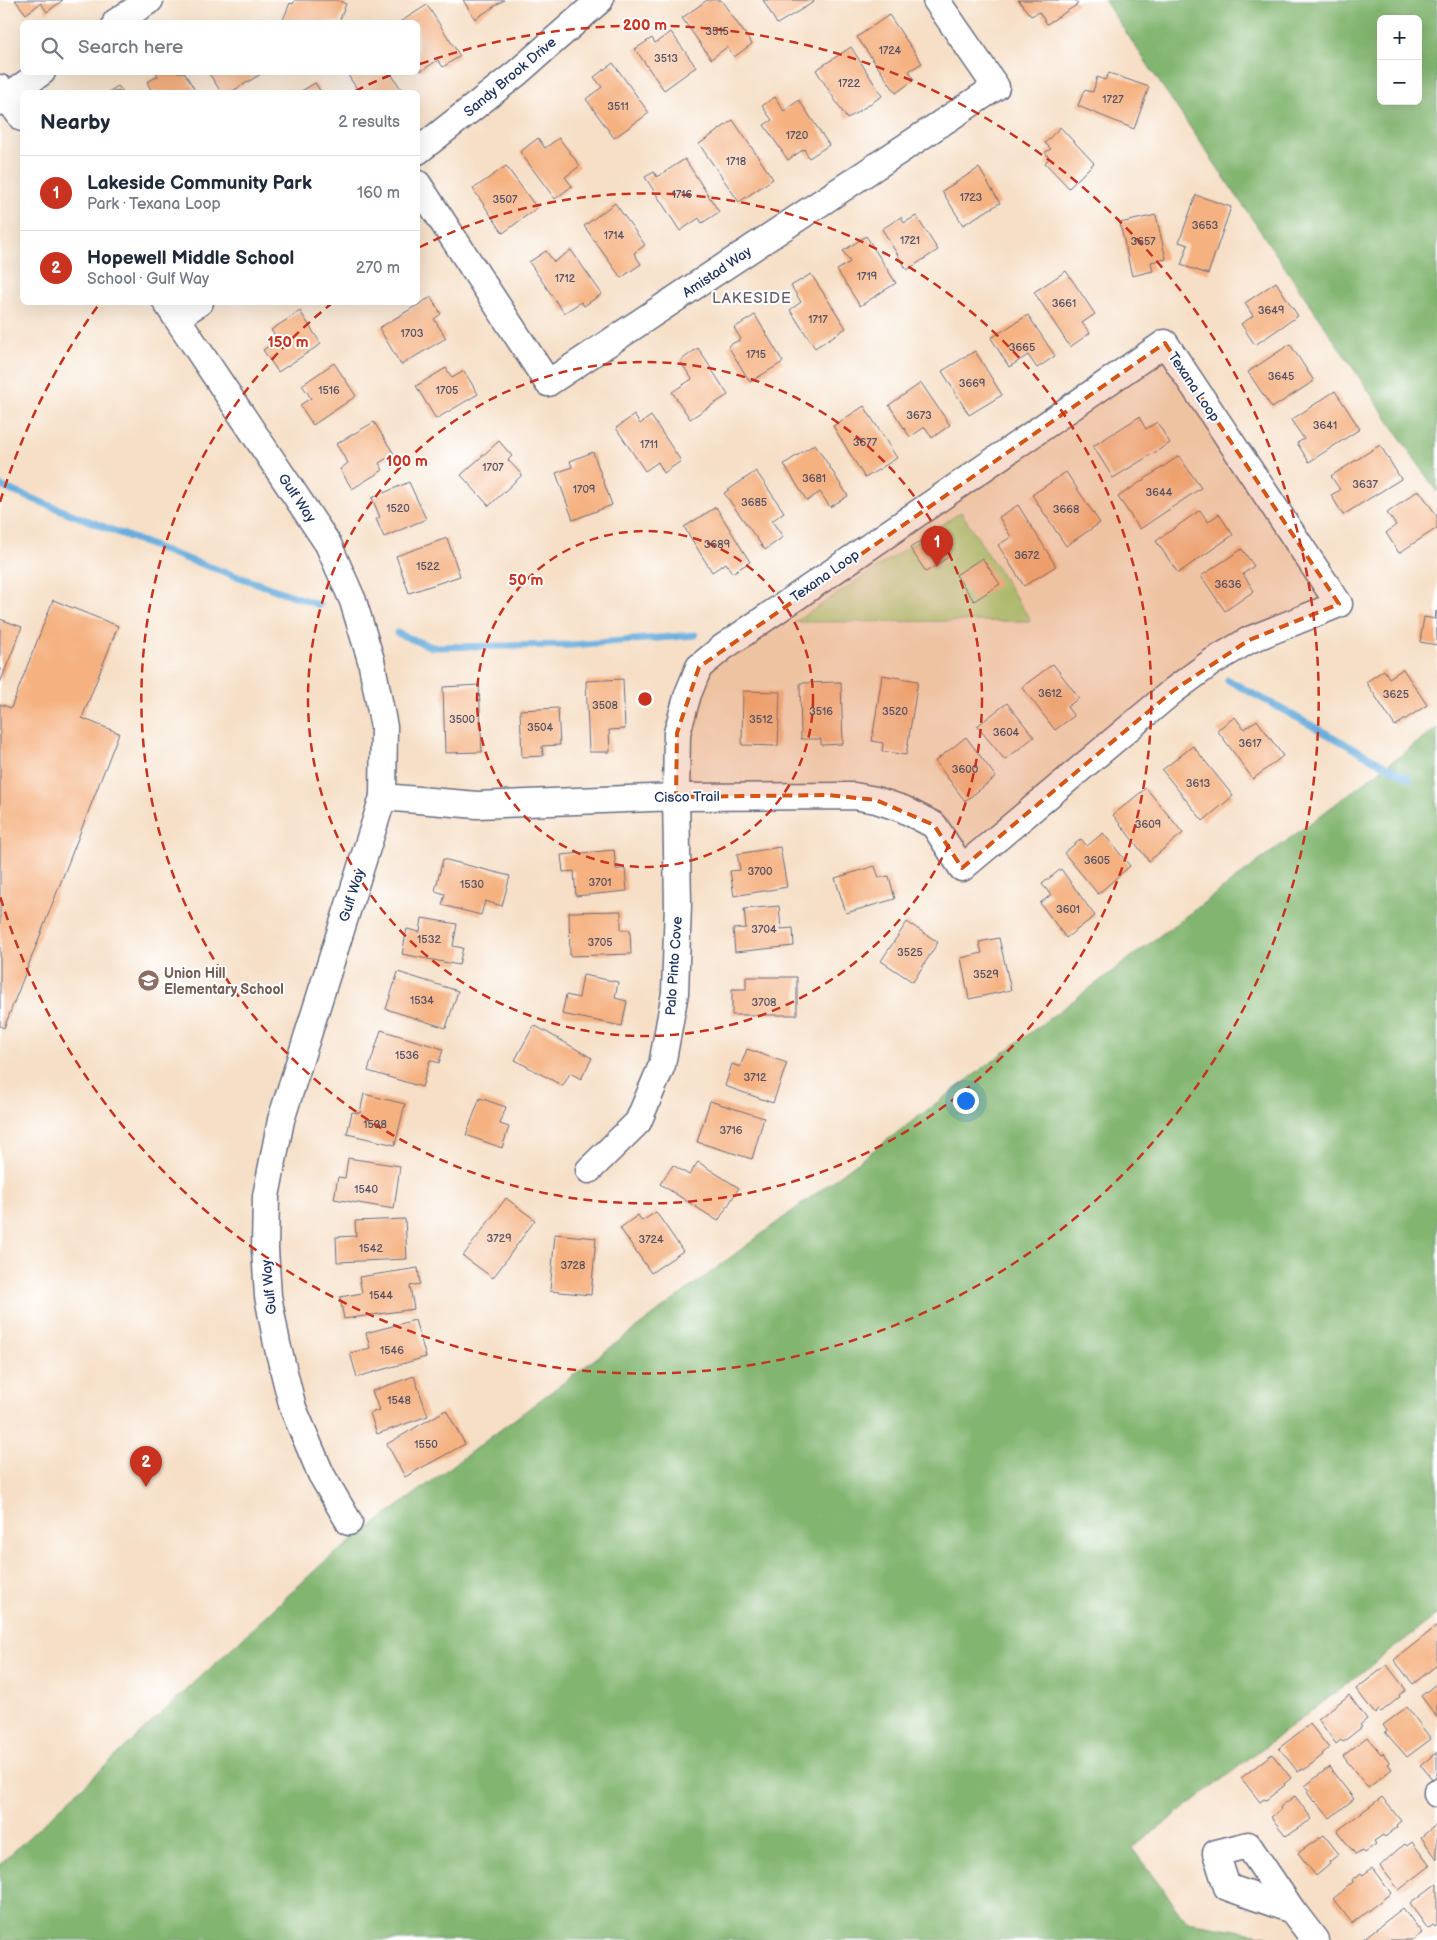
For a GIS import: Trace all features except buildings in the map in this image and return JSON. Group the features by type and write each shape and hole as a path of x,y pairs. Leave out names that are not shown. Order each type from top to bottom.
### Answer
{"street":[{"path":"119,20 150,0"},
{"name":"Sandy Brook Drive","path":"420,149 517,73 600,0"},
{"name":"Amistad Way","path":"420,187 548,384 996,87 936,0"},
{"path":"20,116 2,96 37,75"},
{"path":"171,310 189,305"},
{"name":"Gulf Way","path":"171,310 328,544 353,601 371,660 384,727 383,797 281,1120 266,1196 265,1249 268,1296 277,1344 300,1424 321,1474 349,1522"},
{"name":"Texana Loop","path":"676,797 677,733 688,694 699,667 722,648 1165,343 1339,604 1249,640 1212,662 1174,690 962,868"},
{"name":"Cisco Trail","path":"383,797 477,804 676,797 854,796 876,800 902,809 934,825 962,868"},
{"name":"Palo Pinto Cove","path":"589,1170 638,1122 662,1065 675,993 678,904 676,797"},
{"path":"1292,1910 1316,1940"}],"highlighted area":[{"path":"1165,343 1339,604 1249,640 1174,690 962,868 934,825 876,800 829,795 676,797 677,733 699,667"}],"green space":[{"path":"1104,0 1437,0 1437,492"},
{"path":"961,512 1031,621 795,622"},
{"path":"1437,728 1437,1615 1132,1848 1187,1922 1267,1935 1271,1940 0,1940 0,1864 324,1562"}],"waterway":[{"path":"0,486 173,554 319,605"},
{"path":"397,633 432,647 572,645 695,635"},
{"path":"1228,680 1410,779"}],"place":[{"name":"Lakeside Community Park","path":"937,567"},
{"name":"Union Hill Elementary School","path":"148,981"},
{"name":"Hopewell Middle School","path":"146,1487"}],"district":[{"name":"LAKESIDE","path":"752,298"}]}
